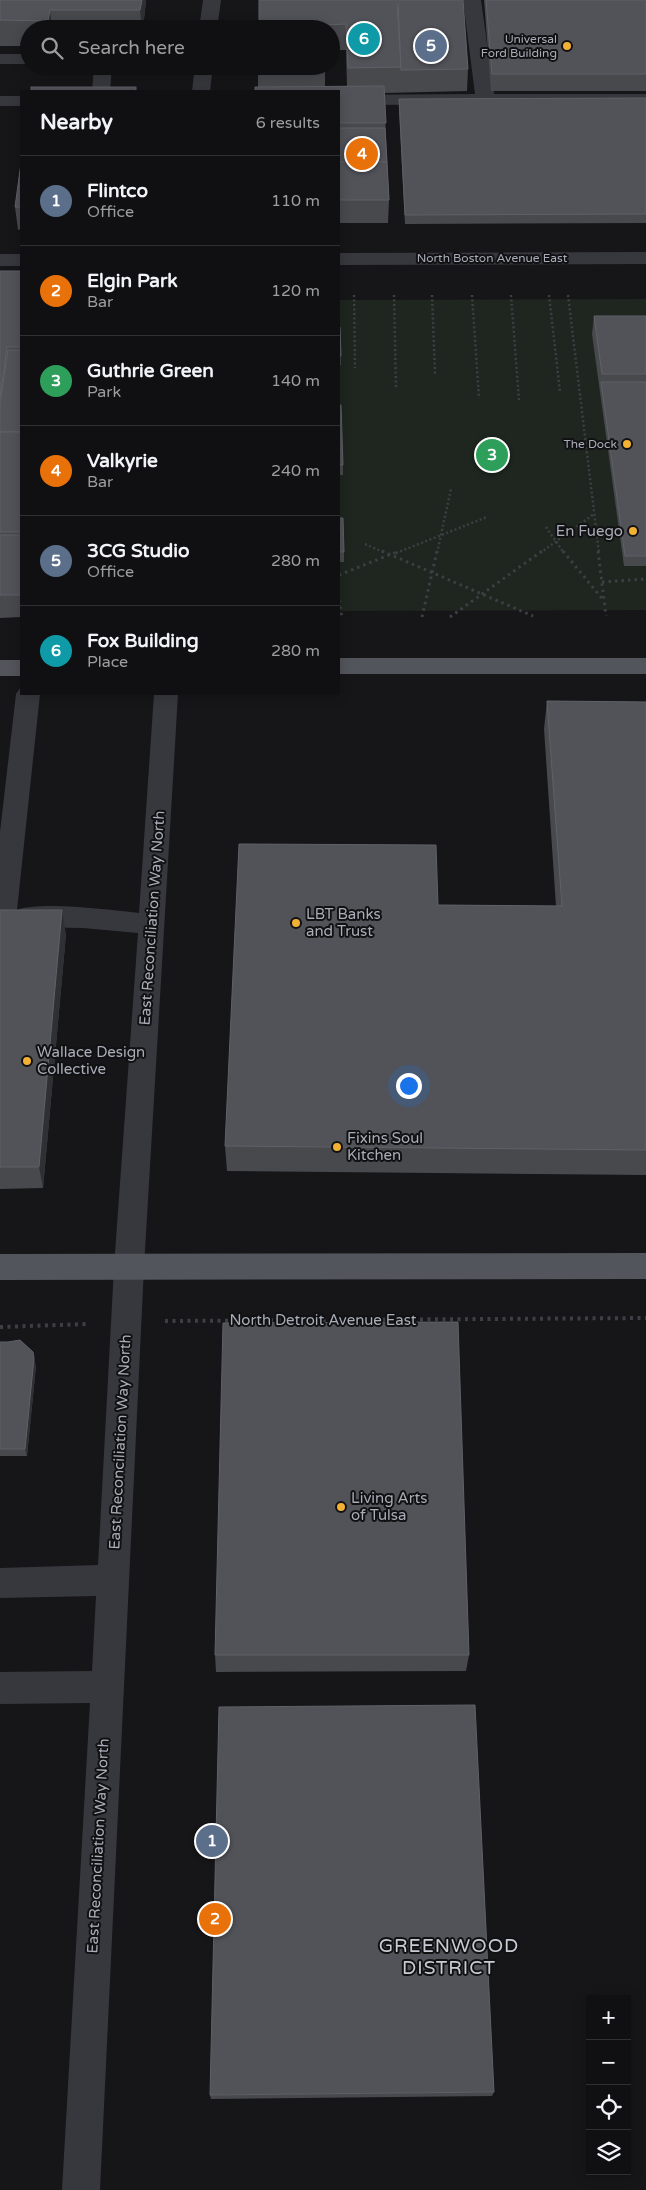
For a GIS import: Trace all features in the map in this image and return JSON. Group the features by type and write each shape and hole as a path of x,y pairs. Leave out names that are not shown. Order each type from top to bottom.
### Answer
{"main road":[{"path":"340,666 646,666"},
{"path":"0,668 20,668"},
{"path":"0,1267 646,1266"}],"street":[{"path":"209,20 212,0"},
{"path":"472,0 485,98"},
{"path":"0,59 20,59"},
{"path":"101,90 102,75"},
{"path":"201,90 203,75"},
{"path":"340,100 485,98 646,99"},
{"path":"0,101 20,101"},
{"name":"North Boston Avenue East","path":"340,259 646,258"},
{"path":"0,260 20,260"},
{"path":"28,695 1,917 82,918 152,924"},
{"name":"East Reconciliation Way North","path":"81,2190 129,1267 166,695"},
{"path":"0,1583 112,1580"},
{"path":"0,1688 106,1687"}],"path":[{"path":"394,295 396,389"},
{"path":"432,295 436,374"},
{"path":"511,295 519,400"},
{"path":"549,295 560,392"},
{"path":"568,295 606,616"},
{"path":"354,296 355,368"},
{"path":"472,296 479,398"},
{"path":"422,617 451,489"},
{"path":"450,617 594,514"},
{"path":"340,575 487,517"},
{"path":"546,526 555,542 604,601"},
{"path":"365,544 533,616"},
{"path":"602,582 646,579"},
{"path":"340,606 342,618"},
{"name":"North Detroit Avenue East","path":"0,1327 204,1319 646,1318"}],"shaded area":[{"path":"646,299 646,610 340,611 340,300"}],"building":[{"path":"0,0 142,0 140,10 50,10 48,20 0,20"},
{"path":"259,0 397,0 401,67 348,68 346,24 340,24 340,20 259,20"},
{"path":"398,0 463,0 468,69 401,70"},
{"name":"Universal Ford Building","path":"486,0 646,0 646,74 492,74"},
{"path":"384,86 386,123 340,123 340,90 255,90 255,87"},
{"path":"31,87 136,87 136,90 31,90"},
{"path":"646,98 646,214 405,215 399,99"},
{"path":"340,128 385,128 387,162 340,162"},
{"path":"340,162 387,162 389,200 340,200"},
{"path":"20,170 20,207 15,207"},
{"path":"0,271 20,271 20,347 7,347 0,397"},
{"path":"594,316 646,316 646,374 602,374"},
{"path":"8,350 20,350 20,432 0,432 0,403"},
{"name":"The Dock","path":"601,382 646,382 646,556 625,556"},
{"path":"340,405 341,405 343,465 340,465"},
{"path":"0,432 20,432 20,532 0,532"},
{"path":"340,518 343,518 344,552 340,552"},
{"path":"0,535 20,535 20,595 0,595"},
{"path":"547,701 646,702 646,1150 225,1146 239,844 436,845 438,905 562,906"},
{"name":"Wallace Design Collective","path":"0,910 62,910 39,1167 0,1167"},
{"name":"Living Arts of Tulsa","path":"458,1322 469,1655 215,1655 223,1323"},
{"path":"20,1340 33,1352 34,1358 25,1449 0,1449 0,1342"},
{"path":"475,1705 494,2092 210,2095 219,1707"}],"place":[{"name":"Fox Building","path":"364,39"},
{"name":"3CG Studio","path":"431,46"},
{"name":"Universal Ford Building","path":"567,46"},
{"name":"Valkyrie","path":"362,154"},
{"name":"The Dock","path":"627,444"},
{"name":"Guthrie Green","path":"492,455"},
{"name":"En Fuego","path":"633,531"},
{"name":"LBT Banks and Trust","path":"296,923"},
{"name":"Wallace Design Collective","path":"27,1061"},
{"name":"Fixins Soul Kitchen","path":"337,1147"},
{"name":"Living Arts of Tulsa","path":"341,1507"},
{"name":"Flintco","path":"212,1841"},
{"name":"Elgin Park","path":"215,1919"}],"district":[{"name":"GREENWOOD DISTRICT","path":"449,1956"}]}
